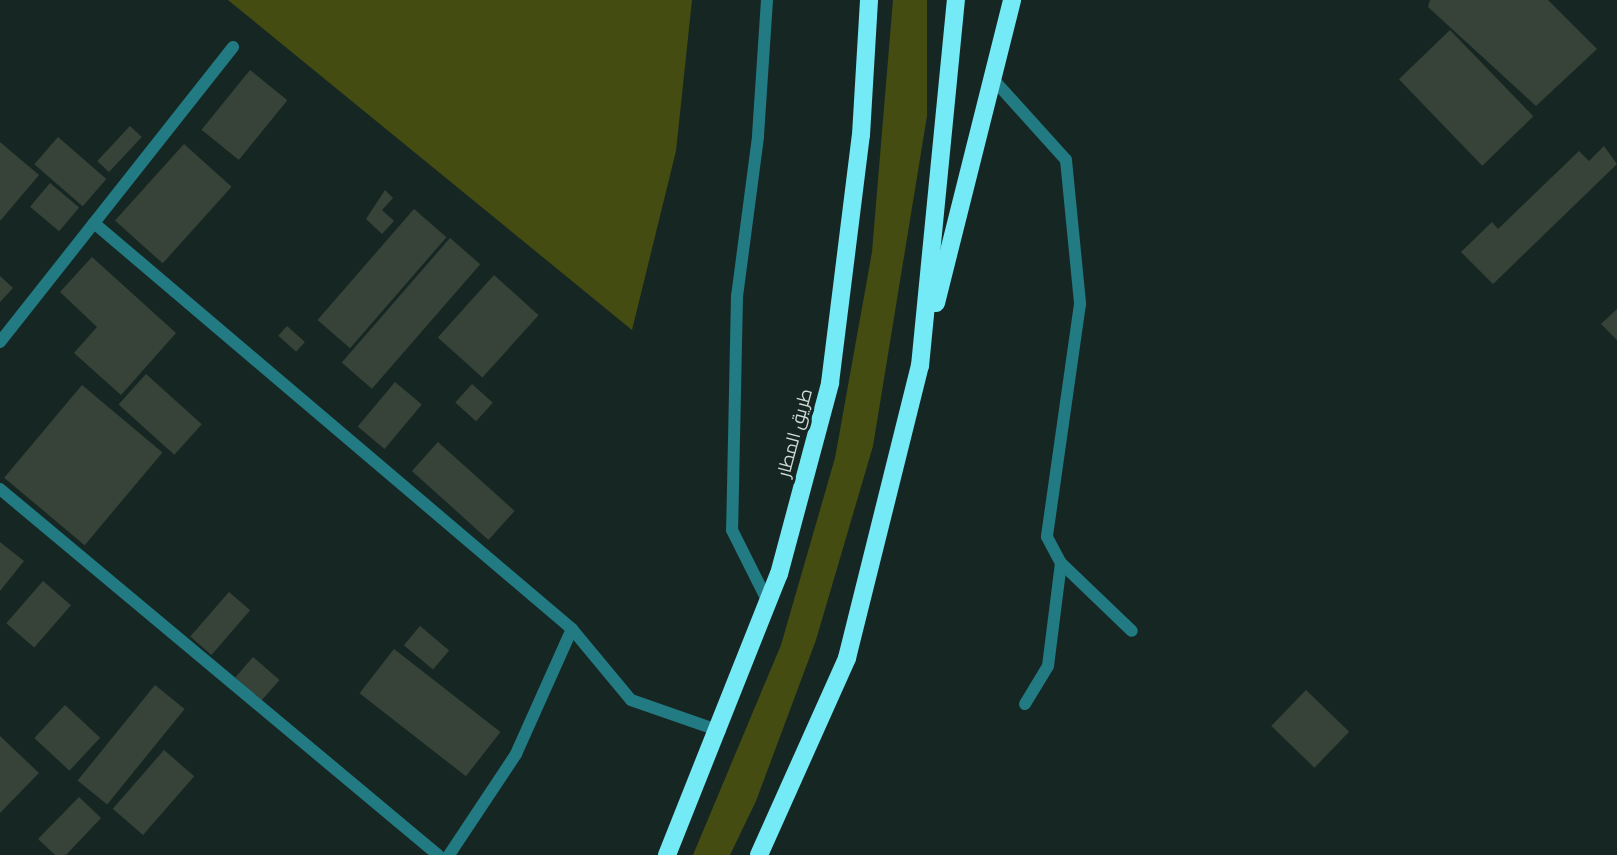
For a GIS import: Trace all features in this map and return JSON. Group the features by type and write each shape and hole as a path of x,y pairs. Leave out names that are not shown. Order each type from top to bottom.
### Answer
{"highway":[{"name":"طريق المطار","path":"667,855 720,731 768,603 830,383 861,135 869,0"},
{"path":"920,366 956,0"},
{"path":"759,855 847,658 1012,0"}],"street":[{"path":"767,0 758,136 737,296 732,530 768,603"},
{"path":"0,342 233,46"},
{"path":"992,78 1066,160 1080,304 1047,537 1061,563 1132,631"},
{"path":"94,223 572,629 631,700 720,731"},
{"path":"0,489 438,855"},
{"path":"1025,704 1048,666 1061,563"},
{"path":"449,855 516,754 572,629"}],"green space":[{"path":"228,0 692,0 676,151 632,330"},
{"path":"893,0 927,0 927,116 873,446 816,640 756,801 730,855 693,855 781,645 835,458 872,252"}],"building":[{"path":"1430,0 1548,0 1597,49 1536,106 1428,7"},
{"path":"1450,30 1533,116 1482,166 1399,79"},
{"path":"250,70 287,100 239,160 202,130"},
{"path":"130,126 142,137 109,172 97,161"},
{"path":"58,137 106,179 83,206 34,164"},
{"path":"0,142 39,175 0,221"},
{"path":"184,144 232,187 163,263 115,221"},
{"path":"1604,146 1617,164 1493,284 1461,252 1492,222 1498,229 1579,151 1589,161"},
{"path":"50,183 79,207 59,231 30,207"},
{"path":"385,190 393,198 382,210 394,221 382,234 366,219"},
{"path":"414,209 446,237 350,348 318,320"},
{"path":"450,238 480,264 372,389 342,363"},
{"path":"92,257 176,333 121,395 74,353 97,327 60,292"},
{"path":"494,275 539,315 482,378 438,337"},
{"path":"0,276 13,288 0,302"},
{"path":"1617,309 1617,340 1601,324"},
{"path":"287,326 305,342 296,352 278,336"},
{"path":"146,374 202,424 174,455 119,404"},
{"path":"395,382 422,404 385,449 358,426"},
{"path":"472,384 493,403 476,421 455,403"},
{"path":"82,385 162,452 85,545 4,478"},
{"path":"438,442 515,511 488,540 412,471"},
{"path":"0,542 24,561 0,591"},
{"path":"43,581 71,605 34,648 6,623"},
{"path":"229,592 250,610 211,655 190,637"},
{"path":"420,626 449,650 433,670 404,645"},
{"path":"394,649 500,732 466,776 360,693"},
{"path":"253,657 279,680 262,700 235,677"},
{"path":"155,685 185,709 107,805 78,781"},
{"path":"1306,690 1349,732 1314,768 1271,726"},
{"path":"65,705 100,738 69,771 34,738"},
{"path":"0,736 39,773 0,813"},
{"path":"164,750 194,776 143,835 113,809"},
{"path":"79,797 101,818 66,855 55,855 38,839"}]}
